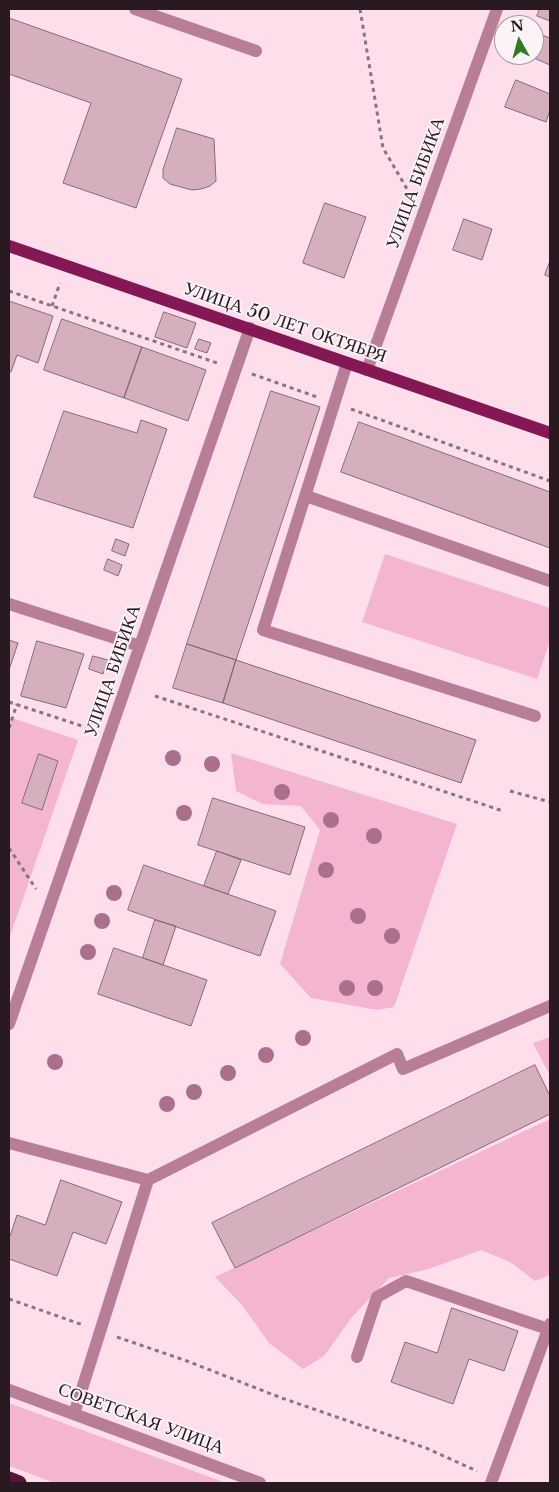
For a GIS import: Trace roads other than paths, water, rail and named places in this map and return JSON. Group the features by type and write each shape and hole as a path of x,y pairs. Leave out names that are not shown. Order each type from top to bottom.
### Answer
{"highway":[{"path":"9,1480 19,1483"}],"main road":[{"name":"УЛИЦА 50 ЛЕТ ОКТЯБРЯ","path":"9,246 550,433"}],"street":[{"path":"135,9 256,51"},
{"name":"УЛИЦА БИБИКА","path":"367,370 497,9"},
{"name":"УЛИЦА БИБИКА","path":"9,1024 250,328"},
{"path":"347,363 263,630 535,716"},
{"path":"306,496 550,582"},
{"path":"9,604 140,646"},
{"path":"9,1144 148,1180 397,1054 403,1069 550,1006"},
{"path":"74,1414 148,1180"},
{"path":"358,1357 377,1297 406,1281 549,1327 492,1481"},
{"name":"СОВЕТСКАЯ УЛИЦА","path":"9,1390 260,1483"}]}
